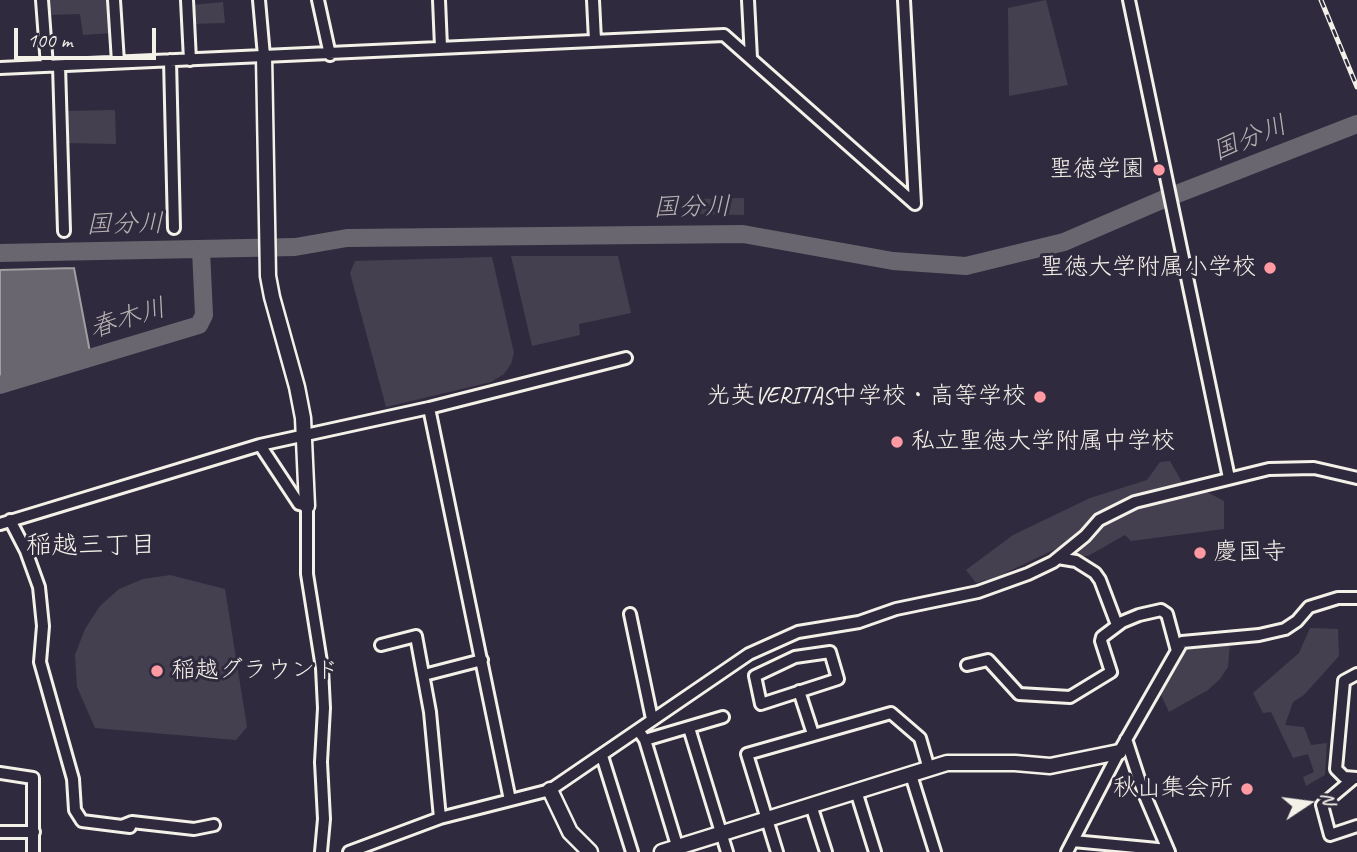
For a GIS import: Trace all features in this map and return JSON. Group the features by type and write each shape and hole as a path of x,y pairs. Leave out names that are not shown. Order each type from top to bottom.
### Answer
{"street":[{"path":"42,0 47,66"},
{"path":"114,0 118,62"},
{"path":"187,0 190,60"},
{"path":"259,0 264,56 268,267 272,297 297,387 304,435 307,574 322,668 324,708 321,762 324,819 321,852"},
{"path":"318,0 330,55"},
{"path":"439,0 441,47"},
{"path":"593,0 595,40"},
{"path":"748,0 751,58"},
{"path":"0,68 724,36 915,204 904,0"},
{"path":"1129,0 1229,478"},
{"path":"170,60 174,228"},
{"path":"59,66 64,231"},
{"path":"214,825 194,829 132,822 126,826 82,821 75,810 73,779 40,662 43,626 40,587 26,551 5,522 260,445 429,408 626,358"},
{"path":"429,408 510,800"},
{"path":"260,445 299,504 307,506"},
{"path":"349,852 440,818 550,790 750,653 798,632 859,622 896,609 978,592 1028,573 1058,558 1085,536 1099,520 1135,502 1269,469 1314,468 1357,478"},
{"path":"1058,558 1076,561 1095,573 1117,625"},
{"path":"1067,852 1122,746 1182,642 1259,635 1285,629 1297,621 1309,607 1338,598 1357,598"},
{"path":"967,665 988,660 1018,694 1070,697 1111,672 1101,641 1117,625 1139,615 1161,610 1167,614 1177,651"},
{"path":"630,614 652,719"},
{"path":"381,645 416,636 424,675 440,818"},
{"path":"830,652 838,679 799,691 761,704 755,676 795,657 830,652"},
{"path":"424,675 482,660"},
{"path":"1356,778 1344,777 1336,769 1344,681 1357,674"},
{"path":"799,691 813,734"},
{"path":"777,852 747,754 891,713 920,738 929,769"},
{"path":"645,740 723,717"},
{"path":"689,728 727,852"},
{"path":"638,730 645,740 678,850"},
{"path":"662,852 678,850 722,833 954,762 1050,766 1122,746"},
{"path":"1073,841 1169,851 1122,746"},
{"path":"602,756 632,852"},
{"path":"0,773 33,778 33,852"},
{"path":"911,775 935,852"},
{"path":"1356,778 1322,805 1330,835 1357,826"},
{"path":"550,790 570,832 585,851"},
{"path":"856,791 875,852"},
{"path":"811,805 826,852"},
{"path":"0,832 33,832"}],"shaded area":[{"path":"46,0 110,0 112,33 83,35 80,14 48,15"},
{"path":"1046,0 1068,85 1009,96 1008,8"},
{"path":"223,2 225,23 193,24 191,5"},
{"path":"115,110 116,144 65,143 64,111"},
{"path":"744,198 744,215 695,214 695,199"},
{"path":"511,256 618,256 631,313 579,324 580,335 532,346"},
{"path":"492,257 514,353 504,374 491,382 386,407 350,273 355,261"},
{"path":"74,268 90,352 0,380 0,270"},
{"path":"1170,461 1187,491 1203,490 1224,501 1224,529 1131,541 1125,535 1088,556 1078,556 1066,544 999,576 976,583 966,570 1013,535 1090,498 1147,480 1160,462"},
{"name":"稲越グラウンド","path":"170,575 225,589 247,727 236,740 95,728 77,687 75,655 85,629 100,606 119,589 143,579"},
{"path":"1310,628 1338,629 1339,656 1304,695 1293,702 1285,725 1304,727 1311,745 1327,743 1325,775 1306,786 1303,777 1314,772 1308,754 1293,758 1271,712 1263,713 1253,693 1299,653"},
{"path":"1230,642 1228,667 1220,679 1208,690 1169,712 1160,693 1185,646"}],"waterway":[{"name":"国分川","path":"0,253 295,247 347,238 743,234 893,261 966,266 1064,242 1164,199 1357,124"},
{"name":"春木川","path":"0,385 199,325 204,315 201,250"}],"railway":[{"path":"1321,0 1357,87"}],"place":[{"name":"聖徳学園","path":"1159,170"},
{"name":"聖徳大学附属小学校","path":"1270,268"},
{"name":"光英VERITAS中学校・高等学校","path":"1040,397"},
{"name":"私立聖徳大学附属中学校","path":"897,442"},
{"name":"慶国寺","path":"1200,553"},
{"name":"稲越グラウンド","path":"157,671"},
{"name":"秋山集会所","path":"1247,789"}],"district":[{"name":"稲越三丁目","path":"91,546"}]}
